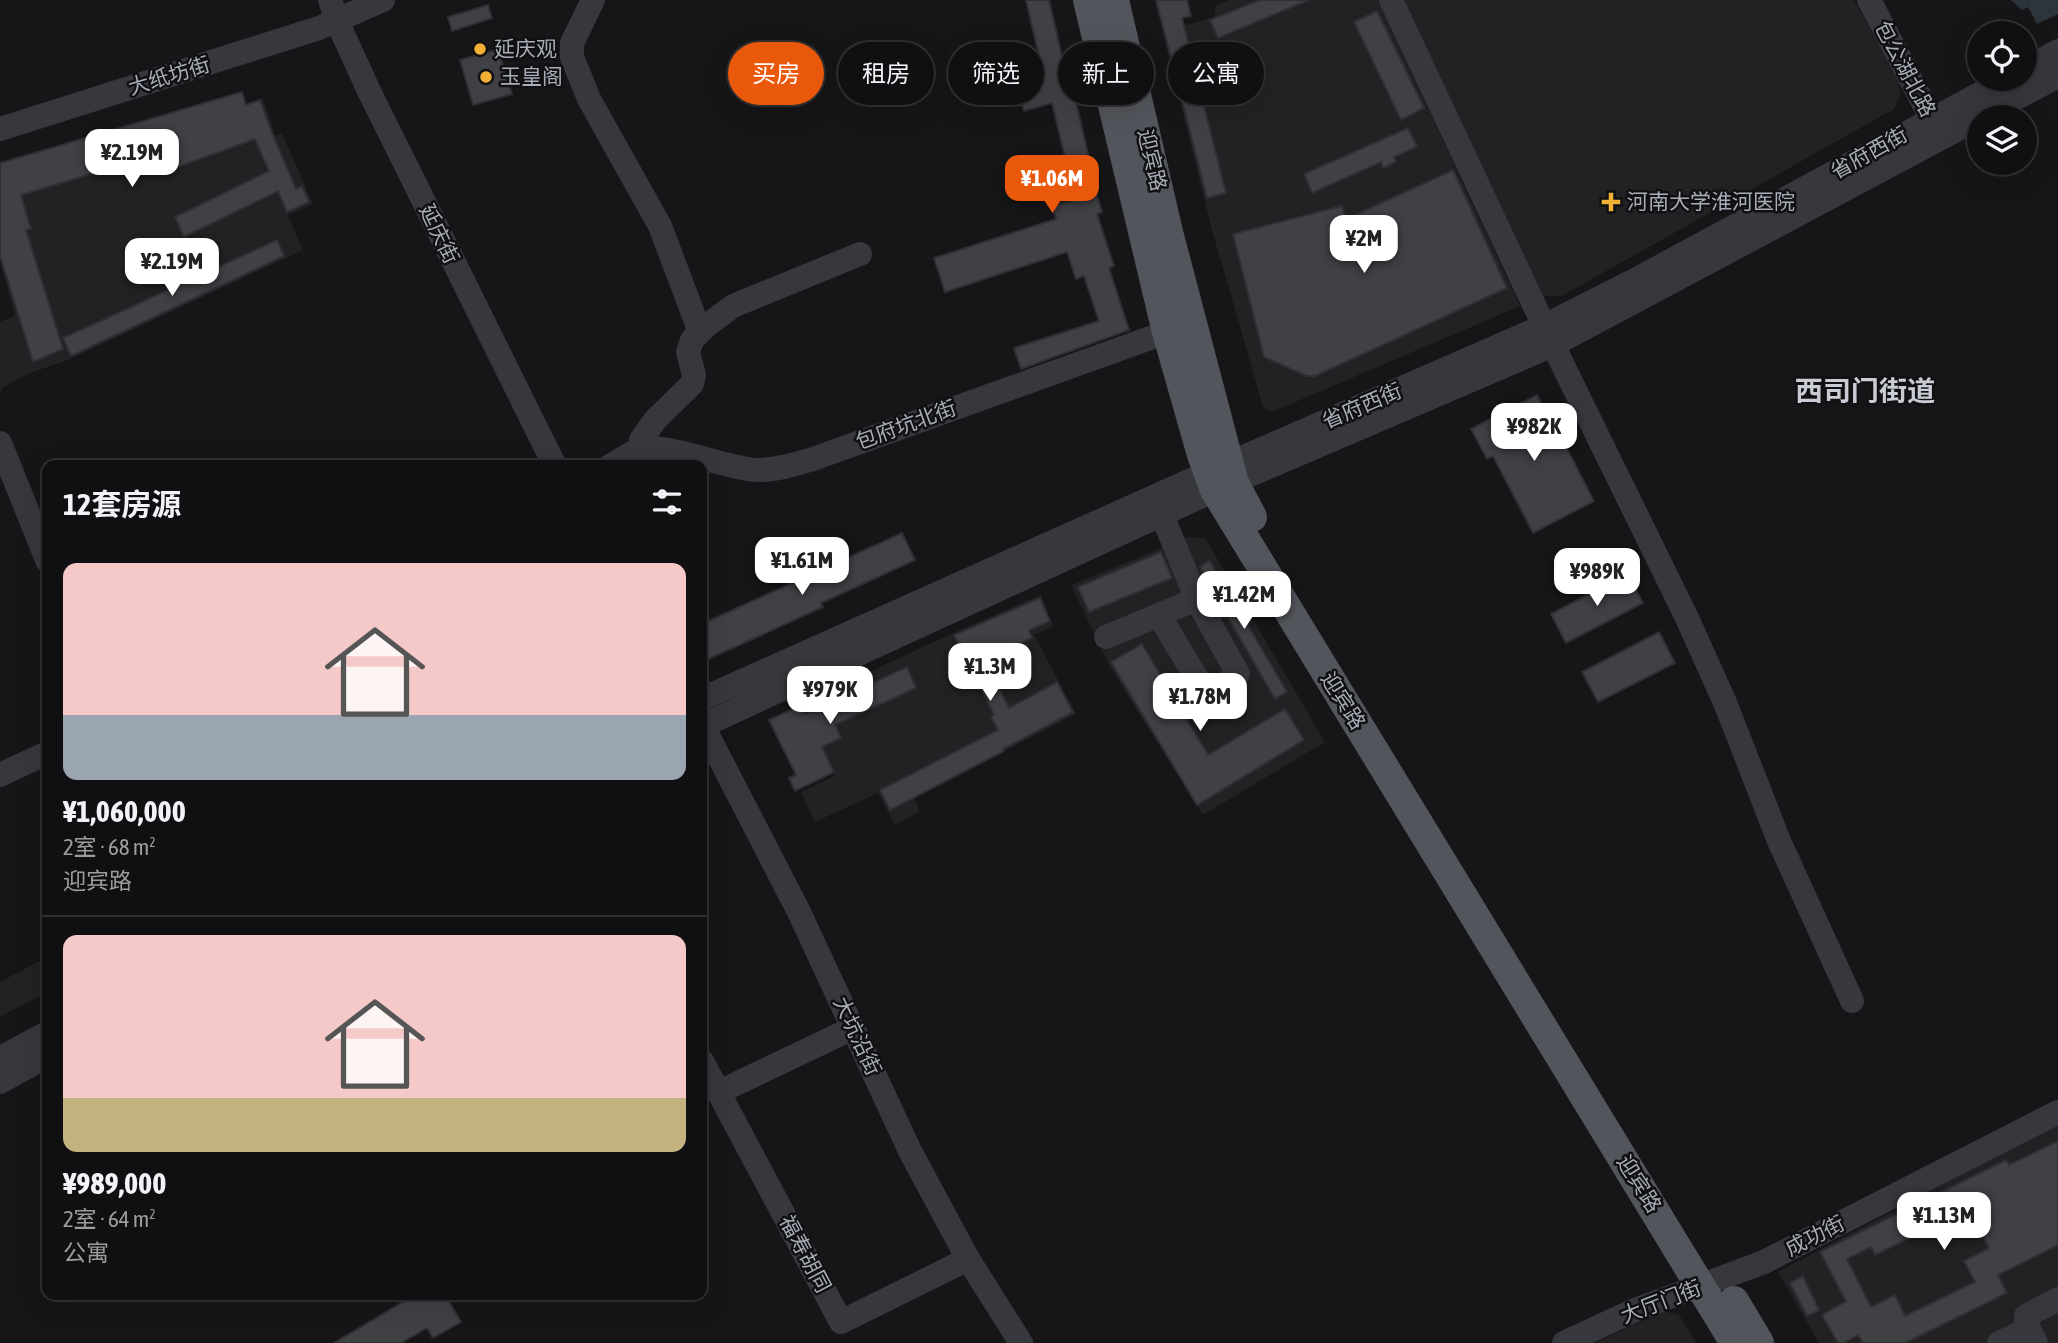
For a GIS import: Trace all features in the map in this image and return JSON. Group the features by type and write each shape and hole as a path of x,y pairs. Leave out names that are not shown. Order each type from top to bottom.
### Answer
{"main road":[{"name":"迎宾路","path":"1088,0 1167,332 1221,477 1711,1283 1759,1343"},
{"name":"迎宾路","path":"1114,0 1221,477"},
{"name":"迎宾路","path":"1711,1283 1735,1343"}],"street":[{"name":"大纸坊街","path":"0,129 257,49 333,10 383,0"},
{"path":"593,0 572,43 572,57 589,99 660,226 700,332"},
{"path":"1391,0 1549,336 1687,618 1726,705 1779,841 1852,1002"},
{"name":"包公湖北路","path":"1869,0 1936,128"},
{"name":"延庆街","path":"333,10 393,139 552,460"},
{"path":"2037,70 2058,51"},
{"name":"省府西街","path":"707,697 1549,336 2004,91"},
{"name":"省府西街","path":"1996,105 2013,91"},
{"name":"省府西街","path":"1936,128 1967,121"},
{"path":"621,460 639,450 641,440 654,420 692,384 694,375 688,352 692,340 700,332 733,306 860,254"},
{"name":"包府坑北街","path":"707,460 760,470 813,459 1167,332"},
{"path":"0,443 42,548"},
{"name":"包府坑北街","path":"639,450 652,448 706,460"},
{"name":"省府西街","path":"707,723 1162,515 1221,477"},
{"path":"1159,615 1206,694 1238,674 1197,599 1162,515"},
{"path":"1106,637 1197,599"},
{"name":"大坑沿街","path":"707,735 799,912 910,1152 968,1259 1021,1343"},
{"path":"0,775 42,755"},
{"path":"719,1092 853,1028"},
{"path":"0,1058 42,1035"},
{"path":"0,1082 42,1059"},
{"name":"福寿胡同","path":"707,1070 841,1322 968,1259"},
{"name":"成功街","path":"1711,1283 1764,1262 2058,1112"},
{"name":"大厅门街","path":"1564,1343 1635,1310 1711,1283"},
{"path":"1999,1343 2033,1336 2026,1323 2026,1316 2058,1299"}],"shaded area":[{"path":"1229,0 1378,0 1520,306 1272,412 1263,407 1212,230 1181,105 1264,105 1264,42 1168,42 1168,52 1163,32 1214,17 1216,5"},
{"name":"河南大学淮河医院","path":"1400,0 1854,0 1899,80 1900,96 1894,109 1562,296 1538,296"},
{"path":"2011,0 2058,0 2058,14 2037,24 2028,7 2022,10"},
{"path":"263,98 275,135 282,133 313,204 288,215 303,250 68,360 27,374 3,387 0,394 0,322 15,315 0,260 0,173 115,146 154,133 156,138"},
{"path":"1188,537 1205,538 1325,742 1203,815 1110,667 1071,585"},
{"path":"1041,595 1053,626 1034,635 1076,714 914,798 920,812 895,825 878,793 815,822 801,792 835,776 802,703"},
{"path":"42,960 42,995 0,1017 0,982"},
{"path":"2058,1123 2058,1343 1819,1343 1778,1272"},
{"path":"1663,1311 1679,1315 1696,1343 1595,1343"}],"building":[{"path":"1026,0 1049,0 1059,42 1058,105 1077,105 1091,175 1102,212 1097,214 1114,266 1109,268 1129,330 1021,369 1014,348 1099,321 1084,276 1076,279 1067,252 945,292 934,258 1056,219 1052,206 1075,199 1052,103 1024,111 1022,105 1044,105 1044,42 1036,42"},
{"path":"1156,0 1187,0 1191,16 1182,18 1188,42 1168,42 1168,47"},
{"path":"1260,0 1309,0 1218,38 1210,20"},
{"path":"488,5 492,18 452,31 448,17"},
{"path":"1377,11 1424,108 1401,120 1354,22"},
{"name":"玉皇阁","path":"498,49 512,94 473,105 460,60"},
{"path":"242,92 246,105 260,100 296,189 302,186 309,202 287,212 278,191 184,237 175,217 269,171 255,139 167,171 154,133 115,144 122,165 21,195 31,229 26,230 63,349 33,362 0,256 0,163"},
{"path":"1183,105 1204,105 1226,193 1207,198"},
{"path":"1408,128 1417,147 1394,157 1396,162 1383,168 1381,162 1312,193 1304,174"},
{"path":"1453,170 1507,288 1315,376 1307,376 1264,357 1233,234 1342,206 1346,219"},
{"path":"277,240 284,256 71,356 63,338"},
{"path":"1537,395 1594,501 1533,533 1493,456 1487,459 1471,429"},
{"path":"902,533 915,560 821,603 823,607 707,660 707,622"},
{"path":"1161,552 1172,578 1089,612 1078,587"},
{"path":"1210,561 1287,692 1275,699 1203,574 1200,567"},
{"path":"1627,574 1643,603 1566,643 1551,614"},
{"path":"1040,598 1050,621 1029,630 1032,638 985,659 1009,708 1057,682 1073,712 890,810 880,790 998,730 991,717 994,715 954,635"},
{"path":"1659,632 1675,663 1598,702 1582,672"},
{"path":"1142,644 1208,755 1285,709 1304,740 1197,805 1111,662"},
{"path":"907,667 916,688 835,725 841,738 822,747 834,772 795,791 789,778 796,775 769,720 801,705 805,714"},
{"path":"2058,1141 2058,1245 1998,1275 2007,1293 1905,1343 1863,1343 1858,1335 1844,1343 1838,1343 1822,1315 1846,1301 1820,1252 2006,1160 2009,1165","holes":["1969,1209 1989,1248 1964,1261 1975,1282 1905,1316 1895,1295 1871,1307 1847,1259 1871,1247 1875,1255"]},
{"path":"1803,1276 1819,1310 1807,1316 1790,1283"},
{"path":"406,1300 448,1300 461,1322 433,1338 427,1328 401,1343 334,1343"}],"place":[{"name":"延庆观","path":"480,49"},
{"name":"玉皇阁","path":"486,77"},
{"name":"河南大学淮河医院","path":"1611,202"}],"district":[{"name":"西司门街道","path":"1865,391"}]}
